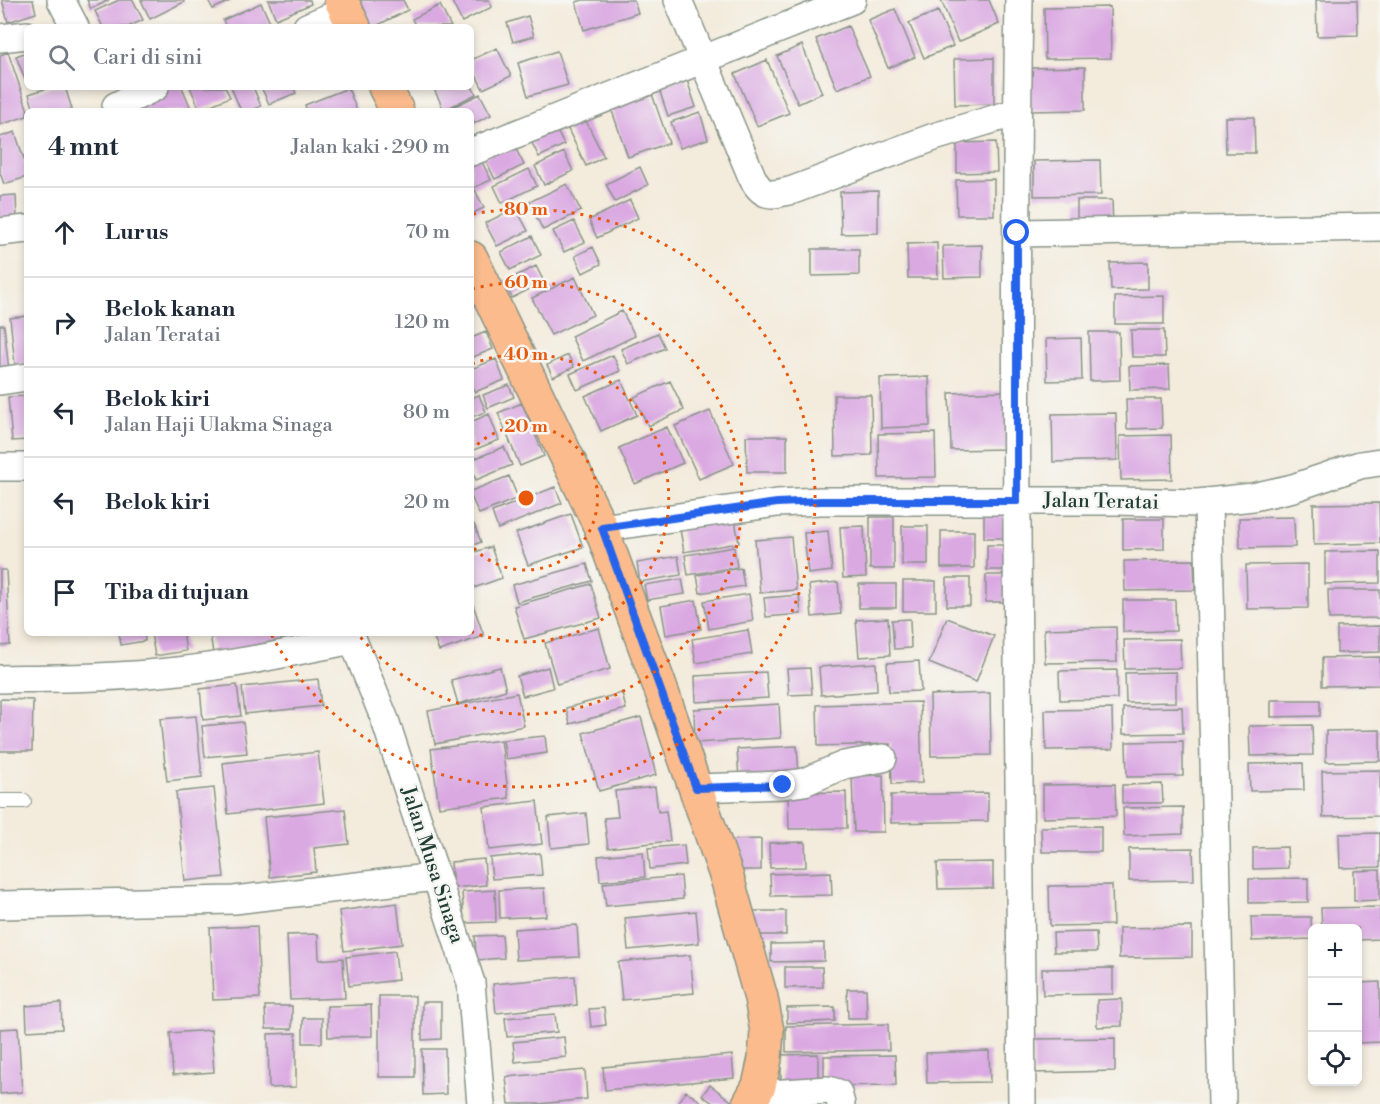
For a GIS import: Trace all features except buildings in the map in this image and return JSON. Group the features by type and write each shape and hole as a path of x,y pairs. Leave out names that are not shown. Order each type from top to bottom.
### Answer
{"main road":[{"path":"386,90 396,108"},
{"path":"474,264 602,528 727,878 761,998 767,1031 765,1059 759,1086 752,1099"}],"street":[{"path":"61,0 73,24"},
{"path":"678,0 752,177 757,188 764,193 776,194 793,190 934,136 1017,112"},
{"path":"474,151 852,0"},
{"path":"1019,0 1017,501 1022,1104"},
{"path":"315,24 347,12"},
{"path":"0,38 24,35"},
{"path":"114,101 146,90"},
{"path":"1017,233 1380,227"},
{"path":"0,231 24,229"},
{"path":"0,381 24,377"},
{"name":"Jalan Teratai","path":"602,528 777,503 821,501 1198,503 1253,497 1293,488 1360,465 1380,462"},
{"path":"0,467 24,466"},
{"path":"1209,502 1222,1104"},
{"path":"0,679 170,672 225,664 351,637"},
{"name":"Jalan Musa Sinaga","path":"351,637 385,720 471,983 481,1104"},
{"path":"696,788 772,786 804,782 844,765 883,758"},
{"path":"0,905 234,900 436,877"},
{"path":"752,1099 828,1090 838,1093 841,1104"}],"lane":[{"path":"0,801 24,801"}],"route":[{"path":"783,785 696,788 602,528 777,503 1017,501 1017,233"}]}
